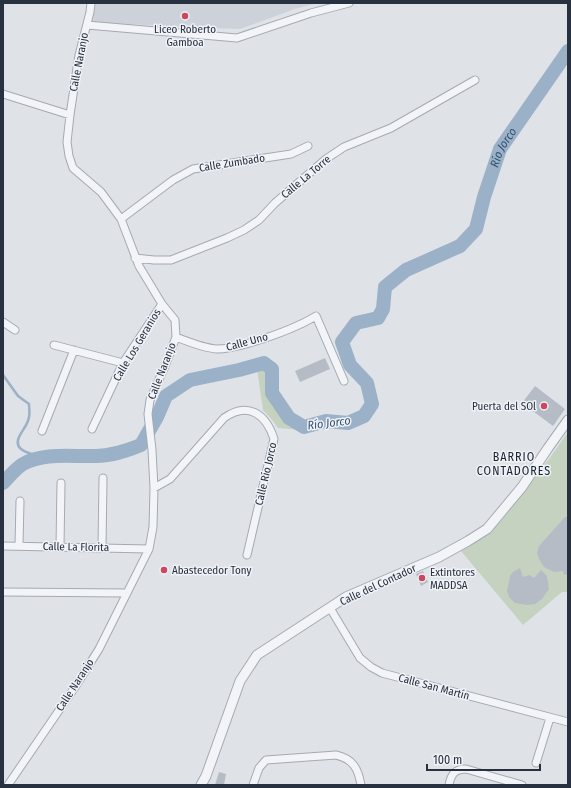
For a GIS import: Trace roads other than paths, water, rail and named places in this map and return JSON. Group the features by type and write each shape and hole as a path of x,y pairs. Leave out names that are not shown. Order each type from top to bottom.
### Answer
{"street":[{"name":"Calle Naranjo","path":"8,785 75,687 98,649 150,549 153,527 154,488 148,414 150,400 168,360 176,337 175,320 162,304 139,266 121,219 101,192 73,168 69,156 67,142 70,115 79,55 91,3"},
{"path":"86,25 237,38 311,13 349,3"},
{"name":"Calle La Torre","path":"135,258 171,260 244,230 259,220 275,203 315,168 344,147 391,128 475,80"},
{"path":"3,94 70,115"},
{"name":"Calle Zumbado","path":"121,219 173,180 193,170 291,154 308,146"},
{"name":"Calle Los Geranios","path":"92,430 123,363 162,304"},
{"name":"Calle Uno","path":"176,337 203,346 216,349 225,349 240,346 285,332 300,326 316,316 344,381"},
{"path":"3,322 15,330"},
{"path":"54,345 123,363"},
{"path":"42,432 74,350"},
{"name":"Calle Río Jorco","path":"154,488 170,479 224,418 232,412 243,410 259,414 271,428 274,439 247,555"},
{"name":"Calle del Contador","path":"201,785 206,776 240,681 257,655 346,597 440,557 486,529 522,487 568,420"},
{"path":"102,548 103,478"},
{"path":"60,547 61,483"},
{"path":"19,546 20,501"},
{"name":"Calle La Florita","path":"3,546 150,549"},
{"path":"3,592 127,593"},
{"name":"Calle San Martín","path":"330,608 360,658 371,667 382,673 568,722"},
{"path":"536,764 550,718"},
{"path":"253,785 259,768 266,760 336,755 344,757 350,761 355,767 361,785"},
{"path":"449,785 454,771 466,769 522,785"}],"waterway":[{"name":"Río Jorco","path":"3,483 18,468 31,460 49,456 108,455 141,445 157,417 166,396 190,380 239,370 264,363 272,369 272,393 289,418 304,427 326,421 348,423 364,416 372,404 367,383 350,365 342,342 356,323 378,318 383,309 385,287 406,270 460,246 476,229 484,197 500,149 568,51"},
{"path":"3,375 18,396 29,404 28,420 19,437 19,446 26,452 45,457"}],"place":[{"name":"Liceo Roberto Gamboa","path":"185,16"},
{"name":"Puerta del SOl","path":"544,406"},
{"name":"Abastecedor Tony","path":"164,570"},
{"name":"Extintores MADDSA","path":"422,578"}],"district":[{"name":"BARRIO CONTADORES","path":"514,464"}]}
